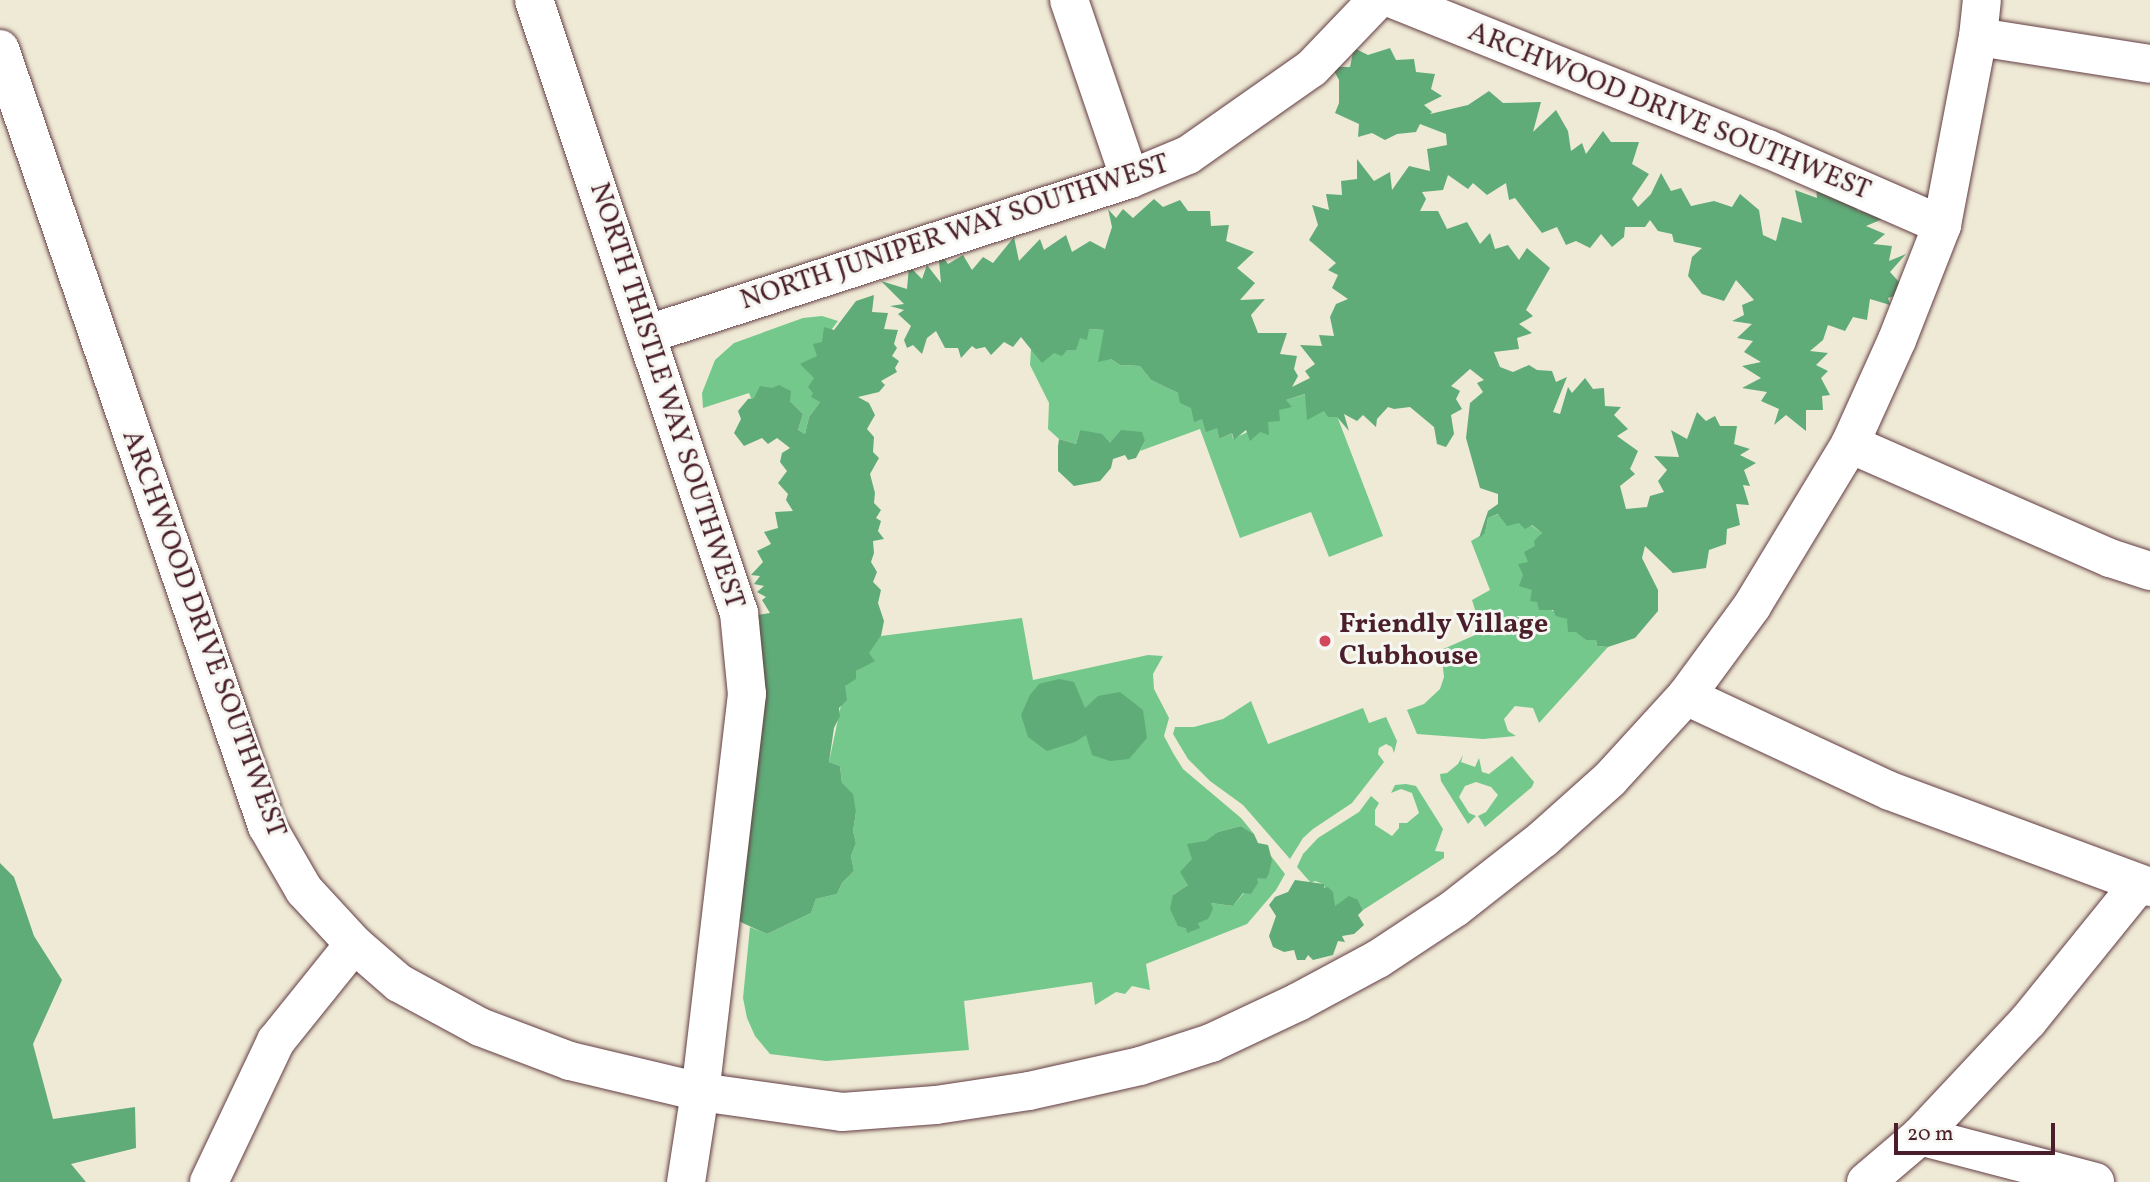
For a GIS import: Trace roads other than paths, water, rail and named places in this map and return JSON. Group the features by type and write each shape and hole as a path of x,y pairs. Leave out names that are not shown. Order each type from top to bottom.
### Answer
{"street":[{"name":"NORTH THISTLE WAY SOUTHWEST","path":"534,0 648,334 739,613 747,694 700,1092 686,1182"},
{"path":"1069,0 1130,179"},
{"name":"NORTH JUNIPER WAY SOUTHWEST","path":"648,334 1130,179 1188,155 1312,68 1377,0"},
{"name":"ARCHWOOD DRIVE SOUTHWEST","path":"1395,0 1768,149 1942,225"},
{"path":"1980,18 2150,64"},
{"name":"ARCHWOOD DRIVE SOUTHWEST","path":"0,49 267,826 304,890 354,944 399,983 480,1027 570,1061 700,1092 842,1112 936,1105 1029,1091 1128,1069 1211,1043 1298,1002 1366,965 1455,908 1543,839 1610,779 1686,696 1752,606 1850,444 1897,341 1942,225 1980,18"},
{"path":"1850,444 2110,558 2150,571"},
{"path":"1686,696 1890,791 2144,885 2028,1021 1920,1136 1866,1182"},
{"path":"209,1182 276,1041 354,944"},
{"path":"1920,1136 2095,1182"}],"place":[{"name":"Friendly Village Clubhouse","path":"1325,641"}]}
